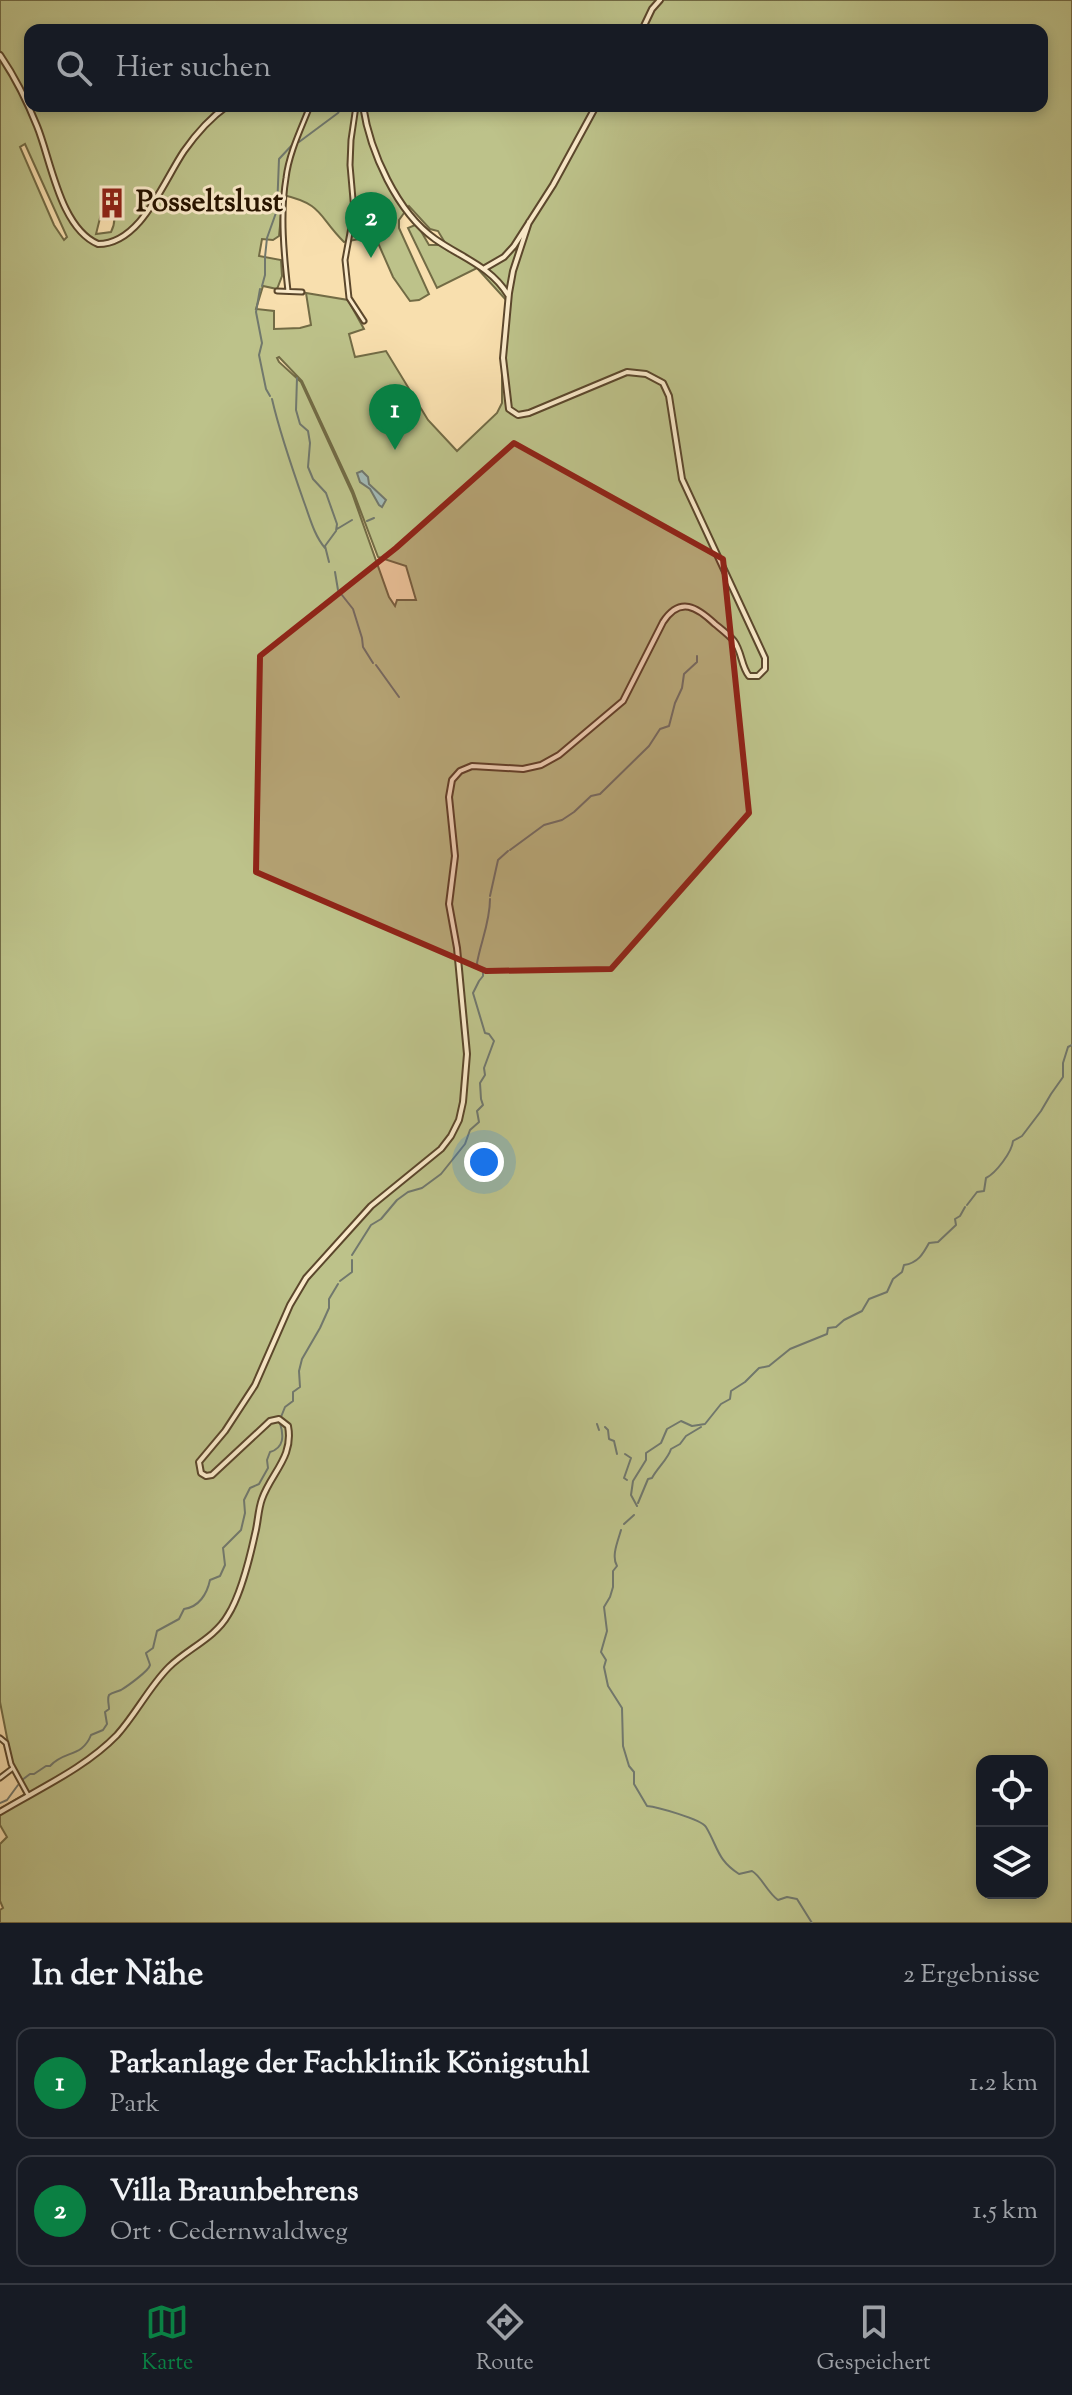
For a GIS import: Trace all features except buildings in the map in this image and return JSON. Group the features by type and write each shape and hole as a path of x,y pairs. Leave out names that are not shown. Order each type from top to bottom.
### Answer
{"street":[{"path":"645,24 660,0"},
{"path":"0,55 24,97"},
{"path":"31,112 67,210 84,235 98,244 117,240 137,224 194,138 219,112"},
{"path":"288,291 284,238 286,175 308,112"},
{"path":"355,112 351,149 354,211 345,264 349,298 364,321"},
{"path":"365,112 376,152 391,187 404,207 433,238 485,268 509,297"},
{"path":"485,268 509,252 553,185 593,112"},
{"path":"0,1812 76,1768 106,1745 131,1718 168,1668 226,1619 253,1542 262,1498 282,1463 289,1436 288,1426 279,1419 269,1422 211,1476 200,1472 200,1460 223,1434 255,1385 287,1309 306,1278 371,1206 441,1149 458,1123 467,1054 456,941 449,904 455,856 449,794 453,779 462,770 474,766 523,769 541,765 559,755 623,701 663,622 677,607 698,610 726,634 736,646 749,676 758,677 765,671 765,658 682,479 665,385 639,372 627,372 532,412 515,414 509,409 503,363 509,297 513,271 529,222"},
{"path":"277,291 302,292"},
{"path":"0,1738 6,1743 13,1768 28,1795"},
{"path":"0,1778 13,1768"}],"highlighted area":[{"path":"514,443 723,559 749,813 611,969 486,971 256,872 260,656 396,548"}],"green space":[{"path":"0,0 1072,0 1072,1923 0,1923 0,1910 3,1908 0,1901 0,1844 7,1837 0,1825 0,1809 25,1794 25,1786 13,1768 0,1702","holes":["25,144 67,237 64,240 54,225 20,147","283,195 319,212 344,242 375,236 393,277 410,301 429,294 399,228 399,220 409,206 430,229 438,231 444,241 442,245 429,245 418,226 408,228 437,288 477,268 507,301 502,351 502,403 497,413 457,451 428,420 386,351 355,357 349,334 364,329 348,300 306,293 311,325 300,328 274,329 274,311 256,309 263,286 277,289 282,276 281,260 259,256 262,239 273,240 279,236","104,208 112,209 113,226 111,232 96,234","279,357 302,381 353,491 378,557 406,566 416,600 397,600 395,606 389,597 352,493 301,382 279,362"]}],"water":[{"path":"362,471 368,477 369,484 386,500 382,507 370,489 360,482 357,473"}],"waterway":[{"path":"299,142 339,112"},
{"path":"262,286 267,238 277,210 279,159 293,144"},
{"path":"260,289 256,312 262,343 259,355 270,396"},
{"path":"297,378 296,410 300,424 308,431 310,443 308,467 313,479 326,493 337,524 336,531 325,546 329,562"},
{"path":"272,399 310,520 325,548"},
{"path":"367,521 374,518"},
{"path":"337,529 352,520"},
{"path":"335,572 338,590 353,609 363,647 373,663"},
{"path":"510,850 544,825 562,820 591,796 600,794 649,746 660,729 669,726 684,674 697,662 697,656"},
{"path":"376,665 399,697"},
{"path":"490,896 498,860 508,851"},
{"path":"352,1255 371,1225 381,1219 397,1200 441,1174 465,1144 470,1130 479,1122 477,1111 483,1105 480,1083 494,1041 485,1033 473,993 483,976 477,963 490,899"},
{"path":"967,1205 977,1192 984,1191 986,1178 999,1167 1013,1141 1022,1136 1041,1111 1063,1077 1063,1063 1068,1047 1072,1045"},
{"path":"637,1506 631,1495 633,1481 646,1460 646,1453 661,1443 667,1429 681,1421 692,1426 705,1424 721,1404 730,1399 731,1391 759,1368 769,1366 790,1349 827,1334 828,1328 836,1327 862,1311 869,1299 887,1292 904,1265 916,1260 929,1243 938,1242 956,1225 955,1219 965,1207"},
{"path":"340,1281 352,1272 352,1260"},
{"path":"281,1417 285,1407 293,1401 293,1392 300,1387 302,1359 320,1328 329,1308 329,1299 338,1284"},
{"path":"22,1780 78,1751 91,1735 103,1730 107,1724 105,1712 109,1709 109,1695 128,1686 149,1668 146,1653 153,1648 157,1631 179,1619 184,1609 198,1603 210,1580 220,1576 225,1565 223,1548 241,1530 244,1500 268,1468 270,1452 280,1444 280,1423"},
{"path":"597,1424 599,1430"},
{"path":"605,1427 609,1439 614,1441 617,1454"},
{"path":"638,1503 648,1479 652,1478 671,1449 701,1427"},
{"path":"625,1454 631,1458 624,1478 627,1480"},
{"path":"624,1524 634,1515"},
{"path":"621,1530 615,1553 617,1566 613,1571 613,1587 604,1607 607,1631 601,1652 606,1660 604,1667 608,1686 622,1708 623,1746 634,1772 634,1784 647,1806 696,1820 706,1827 722,1858 732,1869 739,1874 752,1871 778,1900 787,1897 797,1899 812,1923"},
{"path":"0,1803 7,1800 18,1785"}],"place":[{"name":"Posseltslust","path":"112,203"},
{"name":"Villa Braunbehrens","path":"371,258"},
{"name":"Parkanlage der Fachklinik Königstuhl","path":"395,450"}]}
